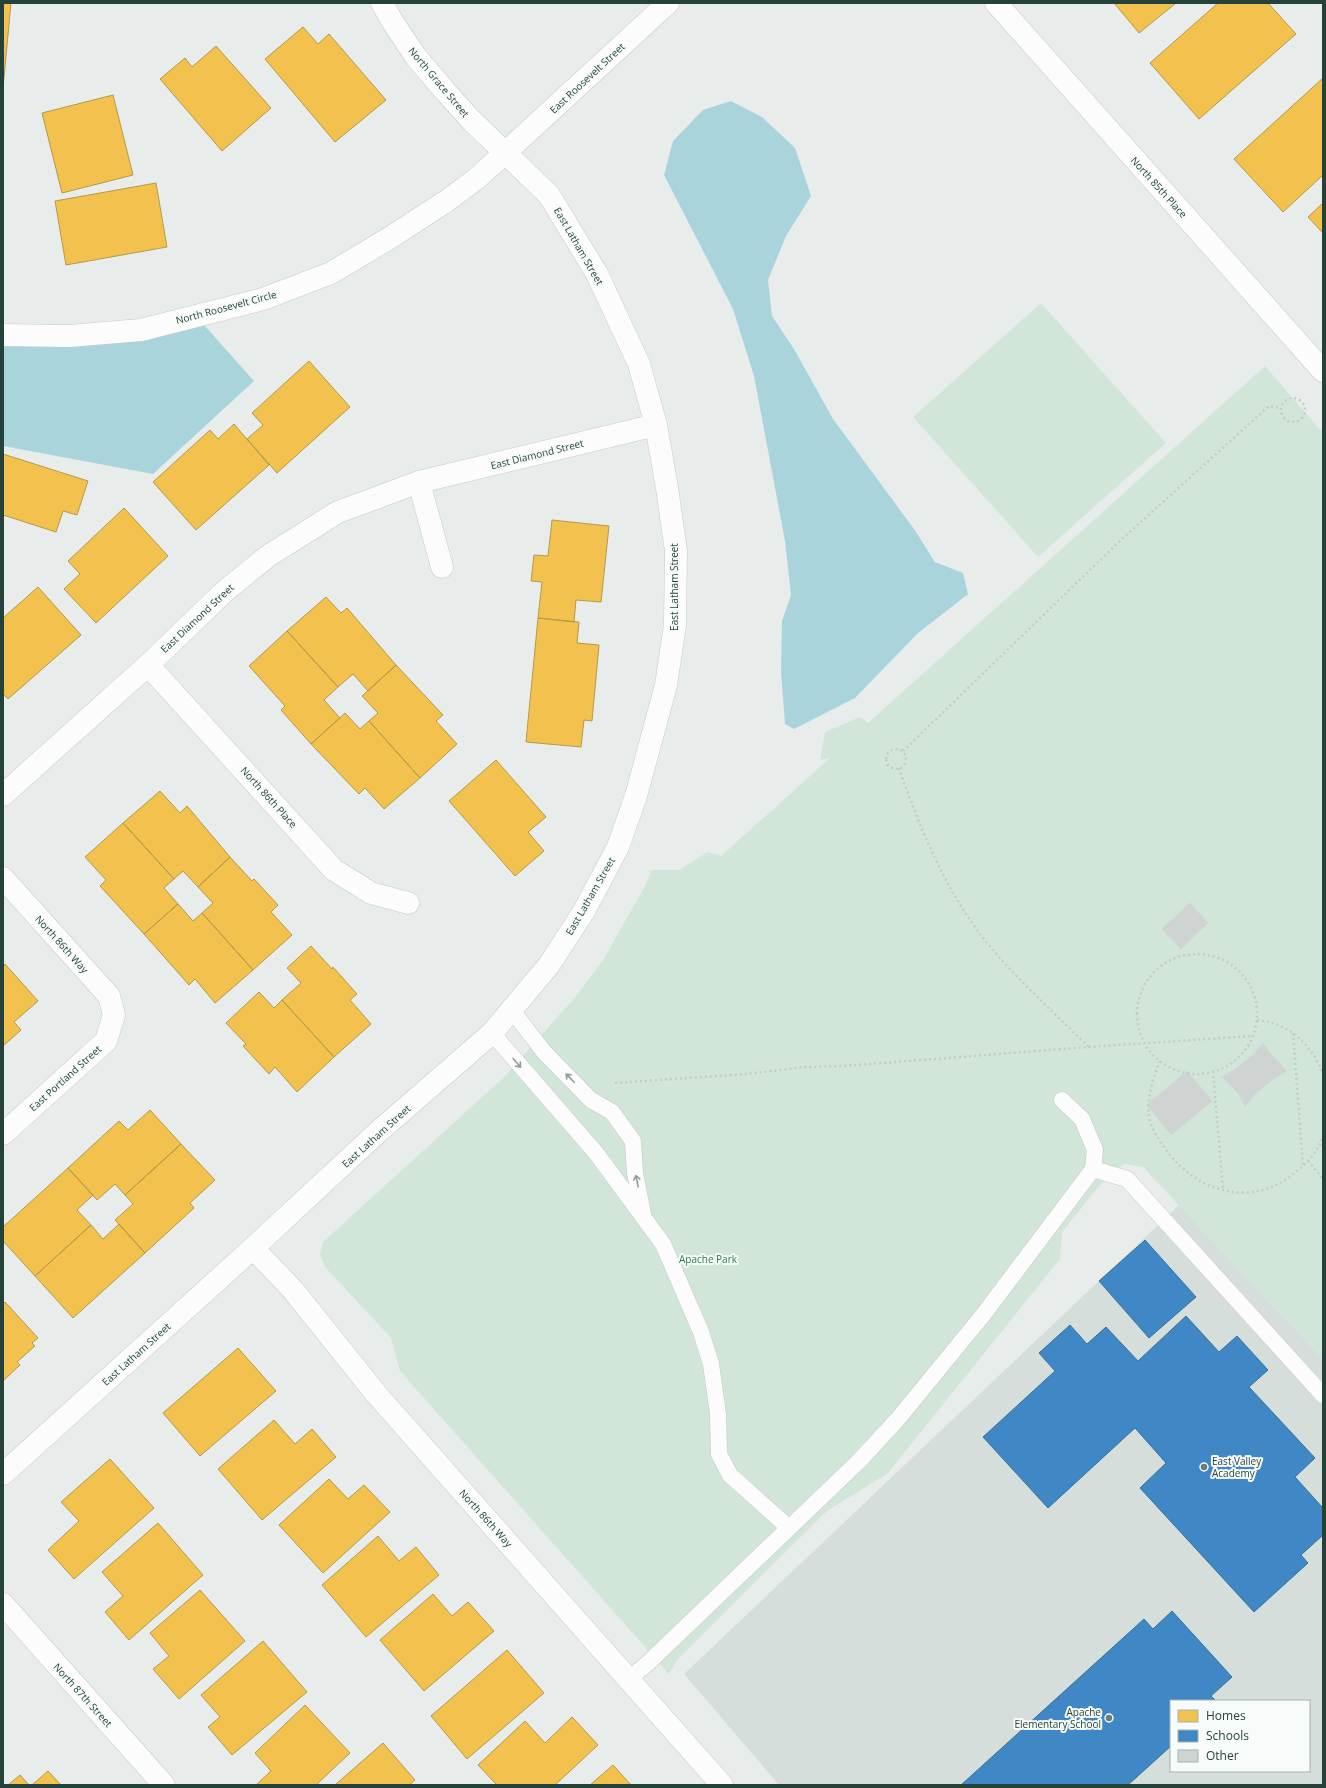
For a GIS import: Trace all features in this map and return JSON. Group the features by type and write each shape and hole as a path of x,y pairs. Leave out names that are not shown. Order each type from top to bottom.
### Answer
{"street":[{"name":"North Grace Street","path":"382,3 416,57 472,121 506,153"},
{"name":"East Roosevelt Street","path":"506,153 668,3"},
{"name":"North 85th Place","path":"996,3 1323,371"},
{"name":"North Roosevelt Circle","path":"3,335 70,336 141,330 263,299 331,273 388,240 448,200 506,153"},
{"name":"East Latham Street","path":"3,1474 254,1248 378,1132 492,1033 553,959 584,910 618,847 636,796 666,684 675,625 676,551 668,488 656,425 638,364 597,274 549,195 506,153"},
{"name":"East Diamond Street","path":"3,795 148,665 225,591 268,556 338,512 419,482 656,425"},
{"path":"419,482 442,567"},
{"name":"North 86th Place","path":"148,665 334,870 371,893 408,903"},
{"name":"North 86th Way","path":"3,878 109,996 114,1015"},
{"name":"East Portland Street","path":"3,1134 106,1041 114,1015"},
{"name":"North 86th Way","path":"254,1248 293,1290 378,1396 722,1785"},
{"name":"North 87th Street","path":"3,1604 164,1785"}],"lane":[{"path":"511,1010 544,1052 591,1100 612,1112 633,1141 635,1173 644,1219"},
{"path":"492,1033 596,1153 664,1244 702,1332 712,1371 718,1414 719,1454 730,1475 788,1527"},
{"path":"629,1679 649,1662 788,1527 859,1461 906,1409 982,1315 1093,1169 1094,1150 1082,1118 1062,1100"},
{"path":"1093,1169 1127,1179 1323,1395"}],"path":[{"path":"1295,397 1302,401 1305,408 1304,416 1298,422 1290,423 1283,419 1280,408 1281,404 1287,398 1295,397"},
{"path":"903,751 1122,539 1269,406 1280,408"},
{"path":"892,749 903,751 906,756 906,762 899,768 891,768 887,763 886,758 888,753 892,749"},
{"path":"899,768 916,817 933,854 955,895 974,925 986,942 1020,980 1089,1046"},
{"path":"1197,954 1214,956 1228,962 1241,972 1251,986 1256,1001 1257,1020 1253,1036 1247,1048 1236,1061 1213,1072 1190,1074 1174,1069 1160,1061 1148,1049 1141,1035 1138,1019 1138,1003 1144,987 1153,973 1166,963 1181,956 1197,954"},
{"path":"1257,1020 1268,1021 1280,1025 1293,1033 1309,1048 1323,1073"},
{"path":"1293,1033 1303,1166"},
{"path":"610,1083 746,1074 805,1067 843,1066 1089,1046 1253,1036"},
{"path":"1160,1061 1150,1097 1150,1120 1163,1146 1175,1160 1202,1182 1223,1190 1236,1192 1254,1192 1272,1187 1290,1178 1303,1166 1312,1156 1323,1136"},
{"path":"1213,1072 1223,1190"},
{"path":"1308,1161 1323,1179"}],"shaded area":[{"path":"1179,1205 1323,1359 1323,1785 779,1785 684,1674"}],"green space":[{"path":"1041,303 1166,443 1038,557 913,417"},
{"name":"Apache Park","path":"1265,366 1323,433 1323,1359 1143,1167 1124,1164 1100,1185 1062,1232 1060,1259 887,1474 827,1511 678,1659 669,1674 400,1371 391,1338 326,1268 320,1255 323,1242 503,1078 577,995 603,960 645,886 652,870 679,870 708,852 721,856 830,758 820,760 825,732 860,717 868,723"}],"water":[{"path":"731,101 762,117 795,148 811,196 786,236 768,280 772,316 794,349 833,419 914,529 935,562 963,573 968,594 917,634 855,698 794,729 785,724 781,672 782,621 791,595 785,541 754,376 733,309 664,175 673,141 703,110"},
{"path":"196,316 254,381 153,474 3,446 3,335"}],"building: Homes":[{"path":"3,3 11,3 3,88"},
{"path":"1114,3 1176,3 1139,33"},
{"path":"1218,3 1268,3 1296,34 1199,119 1150,63"},
{"path":"303,27 318,44 329,34 386,100 335,142 265,59"},
{"path":"216,46 271,108 222,151 160,79 185,58 192,67"},
{"path":"1323,78 1323,175 1283,212 1234,159"},
{"path":"113,95 133,175 62,193 42,113"},
{"path":"156,183 167,247 66,265 55,201"},
{"path":"1323,203 1323,233 1308,217"},
{"path":"309,361 350,407 277,473 247,439 263,425 252,413"},
{"path":"234,424 269,465 196,530 153,482 210,430 218,439"},
{"path":"3,454 88,481 77,515 63,511 56,532 3,515"},
{"path":"124,508 168,556 96,623 64,589 80,574 68,561"},
{"path":"552,520 609,526 601,602 576,600 574,622 538,618 542,582 531,581 534,555 548,556"},
{"path":"38,587 81,635 8,699 3,694 3,618"},
{"path":"326,597 341,613 347,608 396,665 368,691 353,674 338,687 287,631"},
{"path":"538,618 579,622 577,643 599,645 592,721 584,720 581,747 526,742"},
{"path":"287,631 338,687 324,700 340,718 311,744 281,710 285,706 249,666"},
{"path":"396,665 443,715 436,721 457,744 420,778 369,721 378,713 362,696"},
{"path":"345,713 360,729 369,721 420,778 384,809 365,788 359,794 311,744"},
{"path":"496,760 546,817 528,832 544,851 515,876 449,801"},
{"path":"160,791 180,813 187,806 230,857 198,887 183,871 174,879 123,823"},
{"path":"123,823 174,879 164,888 178,904 144,934 100,886 106,880 85,857"},
{"path":"230,857 252,881 254,879 278,905 271,912 292,935 253,970 202,913 213,903 198,887"},
{"path":"178,904 193,921 202,913 253,970 215,1003 195,979 189,985 144,934"},
{"path":"311,946 332,969 333,967 357,994 350,1000 371,1024 334,1057 282,1000 301,983 287,968"},
{"path":"5,964 38,1001 14,1022 21,1030 3,1046 3,967"},
{"path":"259,992 274,1008 282,1000 334,1057 297,1092 275,1067 269,1074 243,1046 246,1044 226,1023"},
{"path":"150,1110 181,1144 125,1195 115,1184 97,1200 68,1168 119,1121 128,1130"},
{"path":"181,1144 215,1180 190,1203 194,1208 145,1253 115,1220 133,1204 125,1195"},
{"path":"68,1168 93,1195 77,1210 91,1225 35,1276 3,1241 3,1227"},
{"path":"119,1224 145,1253 73,1318 35,1276 91,1225 103,1239"},
{"path":"5,1302 38,1338 32,1343 35,1346 17,1362 20,1365 3,1381 3,1304"},
{"path":"238,1348 276,1391 200,1456 163,1413"},
{"path":"274,1420 295,1444 312,1429 336,1457 262,1520 218,1469"},
{"path":"110,1459 154,1508 74,1579 48,1550 79,1521 61,1502"},
{"path":"329,1479 348,1499 364,1485 390,1512 323,1573 279,1525"},
{"path":"158,1523 203,1575 129,1640 105,1612 123,1596 102,1572"},
{"path":"378,1536 399,1561 416,1547 439,1575 366,1637 322,1585"},
{"path":"200,1590 245,1641 179,1699 153,1669 169,1656 150,1633"},
{"path":"433,1594 452,1616 468,1602 494,1631 424,1691 380,1640"},
{"path":"263,1641 307,1692 232,1755 208,1727 220,1717 201,1695"},
{"path":"507,1650 544,1693 467,1759 431,1716"},
{"path":"305,1705 350,1753 316,1785 256,1785 271,1771 255,1753"},
{"path":"572,1717 598,1745 555,1785 497,1785 478,1765 525,1721 545,1743"},
{"path":"383,1743 415,1780 409,1785 335,1785"},
{"path":"613,1765 631,1785 590,1785"},
{"path":"48,1771 61,1785 32,1785"},
{"path":"20,1775 29,1785 8,1785"}],"building: Schools":[{"path":"1145,1240 1196,1297 1149,1338 1099,1281"},
{"path":"1186,1316 1219,1352 1237,1336 1268,1370 1249,1387 1315,1458 1295,1477 1323,1508 1323,1535 1301,1555 1308,1563 1254,1612 1140,1488 1166,1463 1135,1428 1048,1508 983,1437 1055,1371 1039,1353 1070,1325 1087,1344 1106,1327 1138,1361"},
{"path":"1172,1611 1232,1677 1211,1696 1215,1700 1170,1700 1170,1747 1128,1785 961,1785 1144,1619 1153,1629"}],"building: Other":[{"path":"1190,903 1208,923 1181,949 1162,929"},
{"path":"1263,1043 1287,1071 1273,1079 1255,1094 1245,1106 1239,1094 1222,1077 1237,1068 1253,1055"},
{"path":"1187,1071 1212,1101 1171,1135 1147,1105"}],"place":[{"name":"East Valley Academy","path":"1204,1467"},
{"name":"Apache Elementary School","path":"1109,1718"}]}
